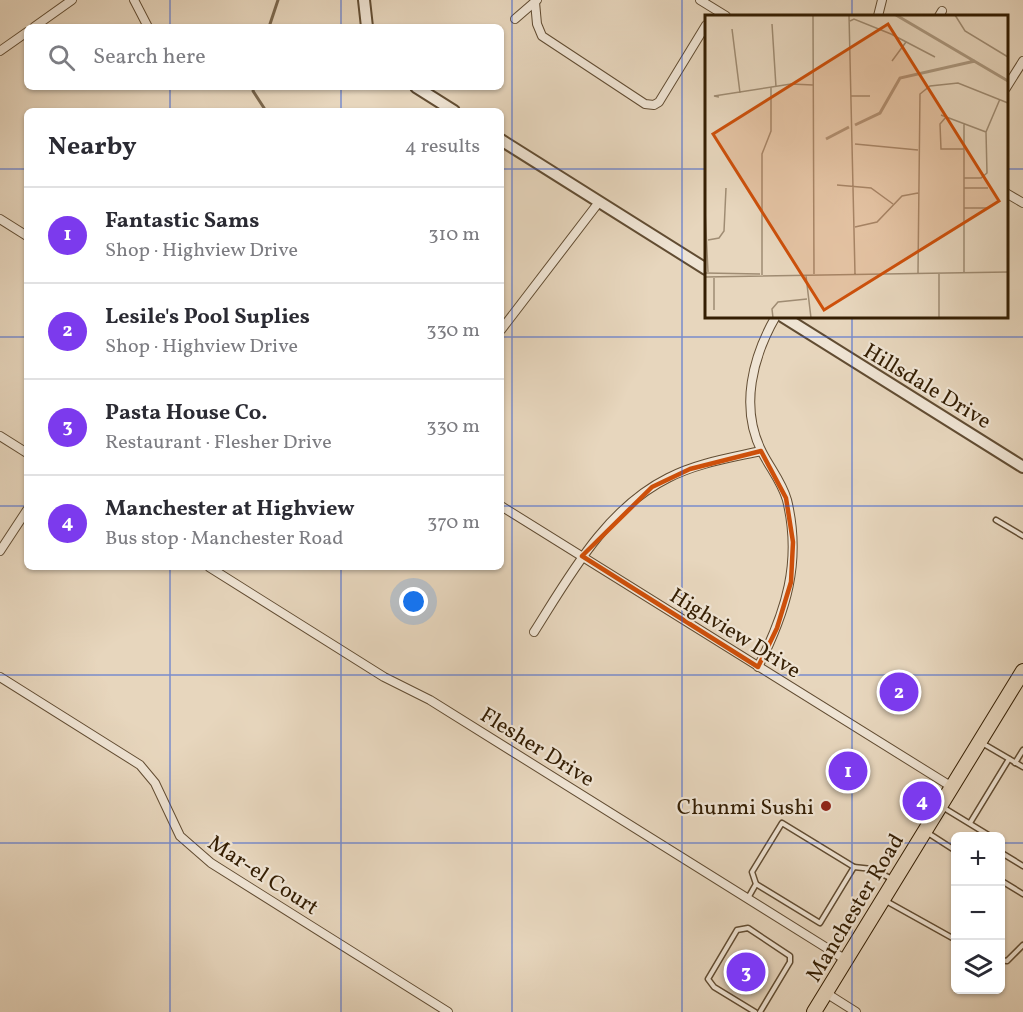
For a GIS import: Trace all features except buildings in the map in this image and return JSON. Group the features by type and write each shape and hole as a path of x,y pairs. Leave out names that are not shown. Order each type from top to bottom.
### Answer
{"highway":[{"name":"Manchester Road","path":"814,1012 1023,671"}],"street":[{"path":"38,24 72,0"},
{"path":"134,0 146,24"},
{"path":"364,0 367,24"},
{"path":"514,19 535,0"},
{"path":"535,0 537,24 542,36 645,104 654,105 659,102 705,27"},
{"path":"700,0 714,13"},
{"path":"878,15 882,0"},
{"path":"0,51 24,34"},
{"path":"1008,85 1023,62"},
{"path":"421,90 449,108"},
{"path":"504,142 705,268"},
{"path":"1008,194 1023,203"},
{"path":"504,326 599,202"},
{"path":"0,219 24,234"},
{"path":"758,667 786,603 793,562 786,498 772,467 761,451 752,413 750,391 753,368 762,342 775,318"},
{"name":"Hillsdale Drive","path":"785,318 1023,466"},
{"path":"0,436 24,451"},
{"path":"534,632 582,556 620,514 652,487 690,469 761,451"},
{"name":"Highview Drive","path":"504,508 952,787"},
{"path":"0,551 24,515"},
{"name":"Flesher Drive","path":"214,570 384,676 430,700 846,960"},
{"name":"Mar-el Court","path":"0,677 140,765 155,783 180,836 211,863 448,1012"},
{"path":"826,993 856,1012"}],"lane":[{"path":"996,520 1023,536"},
{"path":"979,742 1023,767"},
{"path":"1015,763 1023,750"},
{"path":"970,823 1009,759"},
{"path":"940,806 983,832"},
{"path":"748,898 756,884 753,872 782,823 854,867 872,869 895,880"},
{"path":"925,831 951,848"},
{"path":"1005,855 1023,866"},
{"path":"756,884 820,923 854,867"},
{"path":"1005,883 1023,894"},
{"path":"883,899 951,937"},
{"path":"741,927 748,928 790,956 790,962 758,1012 714,987 708,979 741,927"},
{"path":"1005,961 1023,945"}],"highlighted area":[{"path":"761,451 786,498 793,542 791,582 777,628 758,667 582,556 652,487 690,469"}],"waterway":[{"path":"270,24 278,0"},
{"path":"253,90 264,108"}],"place":[{"name":"Lesile's Pool Suplies","path":"899,692"},
{"name":"Fantastic Sams","path":"848,771"},
{"name":"Manchester at Highview","path":"922,801"},
{"name":"Chunmi Sushi","path":"826,806"},
{"name":"Pasta House Co.","path":"746,972"}]}
